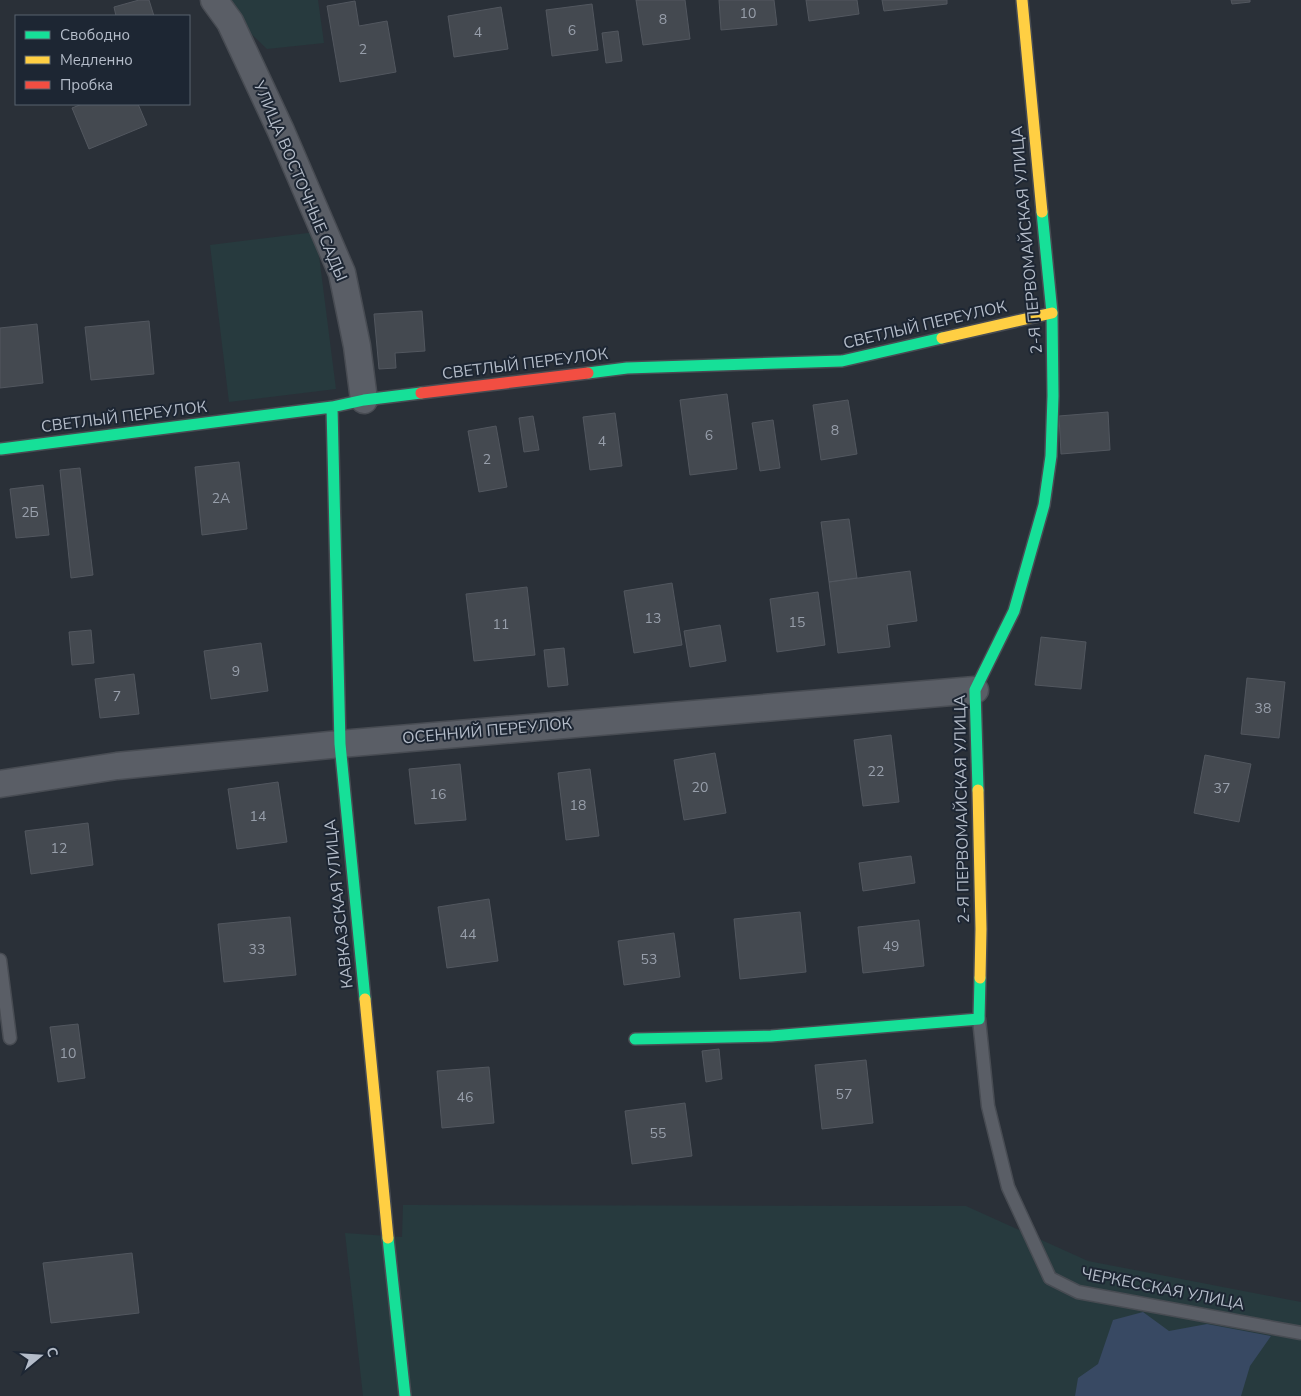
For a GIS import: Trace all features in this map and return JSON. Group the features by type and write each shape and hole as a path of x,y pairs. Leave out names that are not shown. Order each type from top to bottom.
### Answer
{"street":[{"name":"УЛИЦА ВОСТОЧНЫЕ САДЫ","path":"214,0 230,22 282,131 342,273 357,346 364,400"},
{"name":"2-Я ПЕРВОМАЙСКАЯ УЛИЦА","path":"979,1019 980,929 975,690 1014,611 1044,505 1051,456 1053,396 1052,313 1022,0"},
{"name":"СВЕТЛЫЙ ПЕРЕУЛОК","path":"0,449 332,407 364,400 627,368 842,361 1052,313"},
{"name":"КАВКАЗCКАЯ УЛИЦА","path":"332,407 340,744 405,1396"},
{"name":"ОСЕННИЙ ПЕРЕУЛОК","path":"0,784 117,766 340,744 975,690"},
{"path":"635,1039 771,1036 979,1019"}],"lane":[{"path":"0,960 10,1038"},
{"name":"ЧЕРКЕССКАЯ УЛИЦА","path":"979,1019 988,1106 1008,1187 1050,1278 1078,1292 1301,1333"}],"green space":[{"path":"225,0 318,0 324,43 267,49 243,26"},
{"path":"316,232 336,389 229,402 210,245"},
{"path":"403,1205 966,1206 1088,1261 1301,1302 1301,1396 363,1396 345,1233 402,1237"}],"water":[{"path":"1143,1312 1169,1331 1207,1324 1271,1336 1250,1366 1241,1396 1075,1396 1078,1378 1098,1364 1113,1320"}],"building":[{"path":"139,0 149,0 154,15 116,15 114,7"},
{"path":"636,0 685,0 690,39 643,45"},
{"path":"719,0 774,0 777,25 721,30"},
{"path":"806,0 857,0 859,14 809,21"},
{"path":"882,0 947,0 947,4 884,11"},
{"path":"1231,0 1250,0 1250,2 1232,4"},
{"path":"355,1 359,26 387,21 396,72 340,82 327,6"},
{"path":"592,4 598,50 552,56 546,10"},
{"path":"501,7 508,49 454,57 448,16"},
{"path":"618,31 622,61 606,63 602,33"},
{"path":"80,105 138,105 147,125 89,149 72,108"},
{"path":"422,311 425,351 395,353 396,368 379,369 374,314"},
{"path":"149,321 154,374 91,380 85,327"},
{"path":"37,324 43,383 0,388 0,328"},
{"path":"727,394 737,469 690,475 680,400"},
{"path":"848,400 857,454 821,460 813,405"},
{"path":"1108,412 1110,450 1061,454 1059,416"},
{"path":"615,413 622,466 590,470 583,417"},
{"path":"533,416 539,450 524,452 519,418"},
{"path":"773,420 780,468 760,471 752,423"},
{"path":"496,426 507,487 479,492 468,431"},
{"path":"239,462 247,529 202,535 195,467"},
{"path":"80,468 93,575 71,578 60,470"},
{"path":"43,485 49,535 16,538 10,489"},
{"path":"849,519 857,578 829,582 821,522"},
{"path":"910,571 917,621 887,625 890,647 838,653 829,582"},
{"path":"672,583 682,645 634,653 624,591"},
{"path":"527,587 535,655 474,661 466,594"},
{"path":"818,592 825,645 777,652 770,599"},
{"path":"720,625 726,661 690,667 684,631"},
{"path":"91,630 94,663 72,665 69,632"},
{"path":"1041,637 1086,642 1081,689 1035,685"},
{"path":"261,643 268,691 211,699 204,651"},
{"path":"564,648 568,685 548,687 544,650"},
{"path":"134,674 139,714 100,718 95,679"},
{"path":"1247,678 1285,682 1279,738 1241,734"},
{"path":"891,735 899,802 863,806 854,740"},
{"path":"715,753 726,813 684,820 674,760"},
{"path":"1205,755 1251,764 1239,822 1194,813"},
{"path":"460,764 466,820 415,824 409,769"},
{"path":"590,769 599,836 566,840 558,773"},
{"path":"278,782 287,842 237,849 228,789"},
{"path":"88,823 93,865 31,874 25,831"},
{"path":"911,856 915,883 863,891 859,863"},
{"path":"489,899 498,961 447,968 438,907"},
{"path":"800,912 806,972 740,979 734,919"},
{"path":"290,917 296,975 224,982 218,924"},
{"path":"919,920 924,966 863,973 858,927"},
{"path":"674,933 680,977 624,985 618,941"},
{"path":"78,1024 85,1078 58,1082 50,1027"},
{"path":"719,1049 722,1079 706,1082 702,1051"},
{"path":"866,1060 873,1123 822,1129 815,1065"},
{"path":"489,1067 494,1123 442,1128 437,1071"},
{"path":"685,1103 692,1156 632,1164 625,1111"},
{"path":"132,1253 139,1313 51,1323 43,1263"}],"traffic: fast":[{"path":"978,790 975,690 1014,611 1044,505 1051,456 1053,396 1052,313 1042,212"},
{"path":"588,373 627,368 842,361 942,338"},
{"path":"1,449 332,407 364,400 421,393"},
{"path":"332,407 340,744 365,999"},
{"path":"635,1039 771,1036 979,1019 980,978"},
{"path":"388,1238 405,1396"}],"traffic: slow":[{"path":"1022,0 1042,212"},
{"path":"942,338 1052,313"},
{"path":"978,790 981,929 980,978"},
{"path":"365,999 388,1238"}],"traffic: jam":[{"path":"421,393 588,373"}]}
